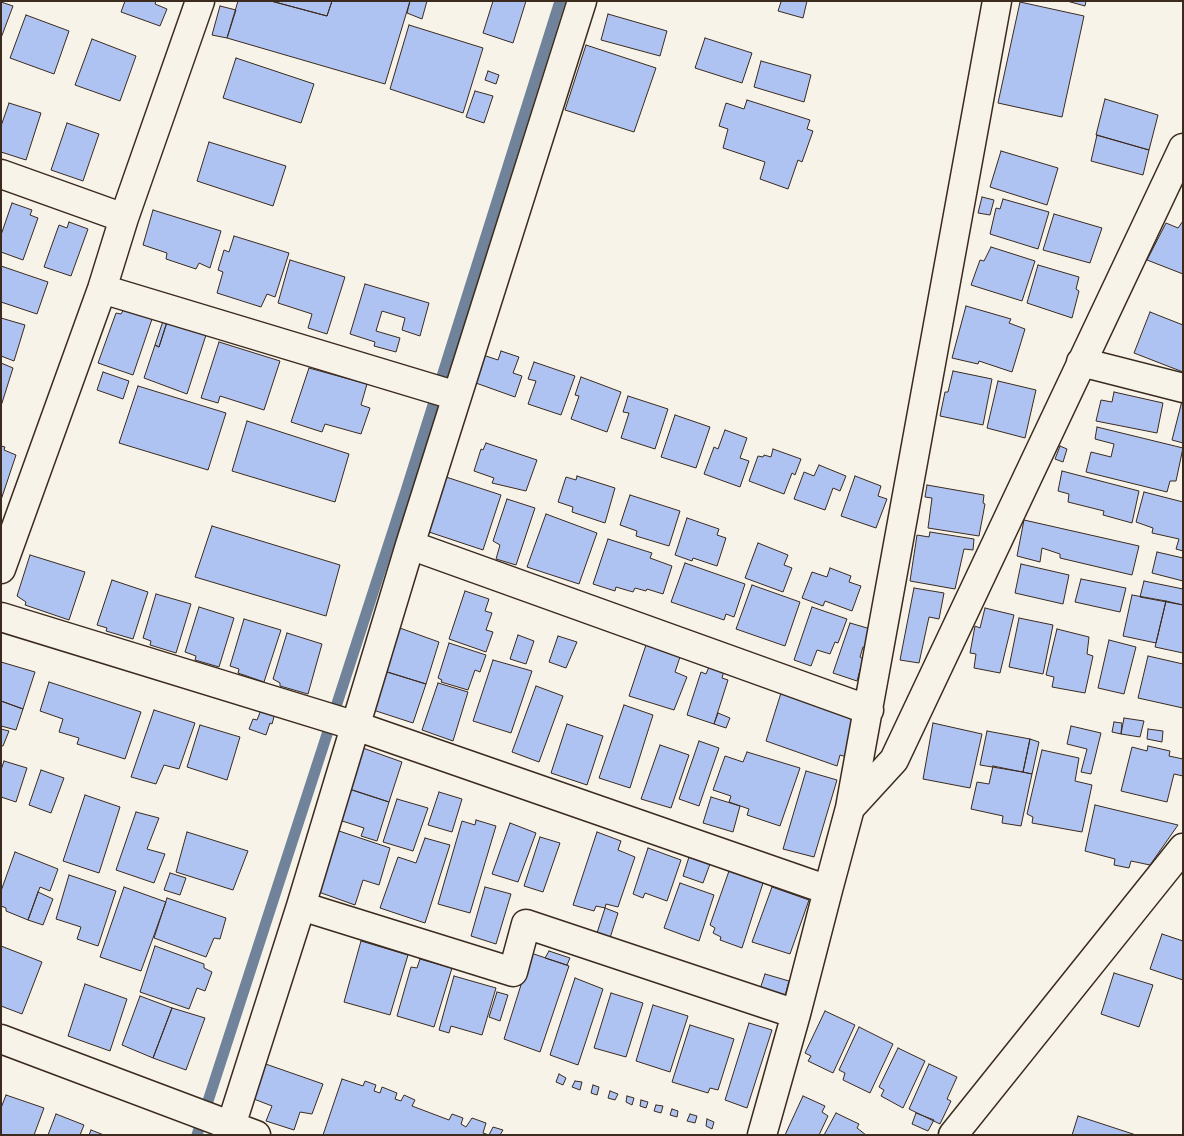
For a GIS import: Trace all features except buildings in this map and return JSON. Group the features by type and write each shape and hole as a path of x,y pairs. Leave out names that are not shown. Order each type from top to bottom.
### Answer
{"street":[{"path":"1,569 7,538 102,289 124,218 200,1"},
{"path":"1,1039 239,1132 300,906 410,545 582,1"},
{"path":"762,1135 850,808 997,1"},
{"path":"850,808 894,760 1183,148"},
{"path":"1,174 124,218"},
{"path":"102,289 457,396"},
{"path":"1081,362 1183,388"},
{"path":"410,545 869,710"},
{"path":"1,617 356,726 828,890"},
{"path":"953,1135 1183,848"},
{"path":"300,906 513,972 526,924 796,1014"}],"waterway":[{"path":"197,1135 405,494 560,1"}]}
